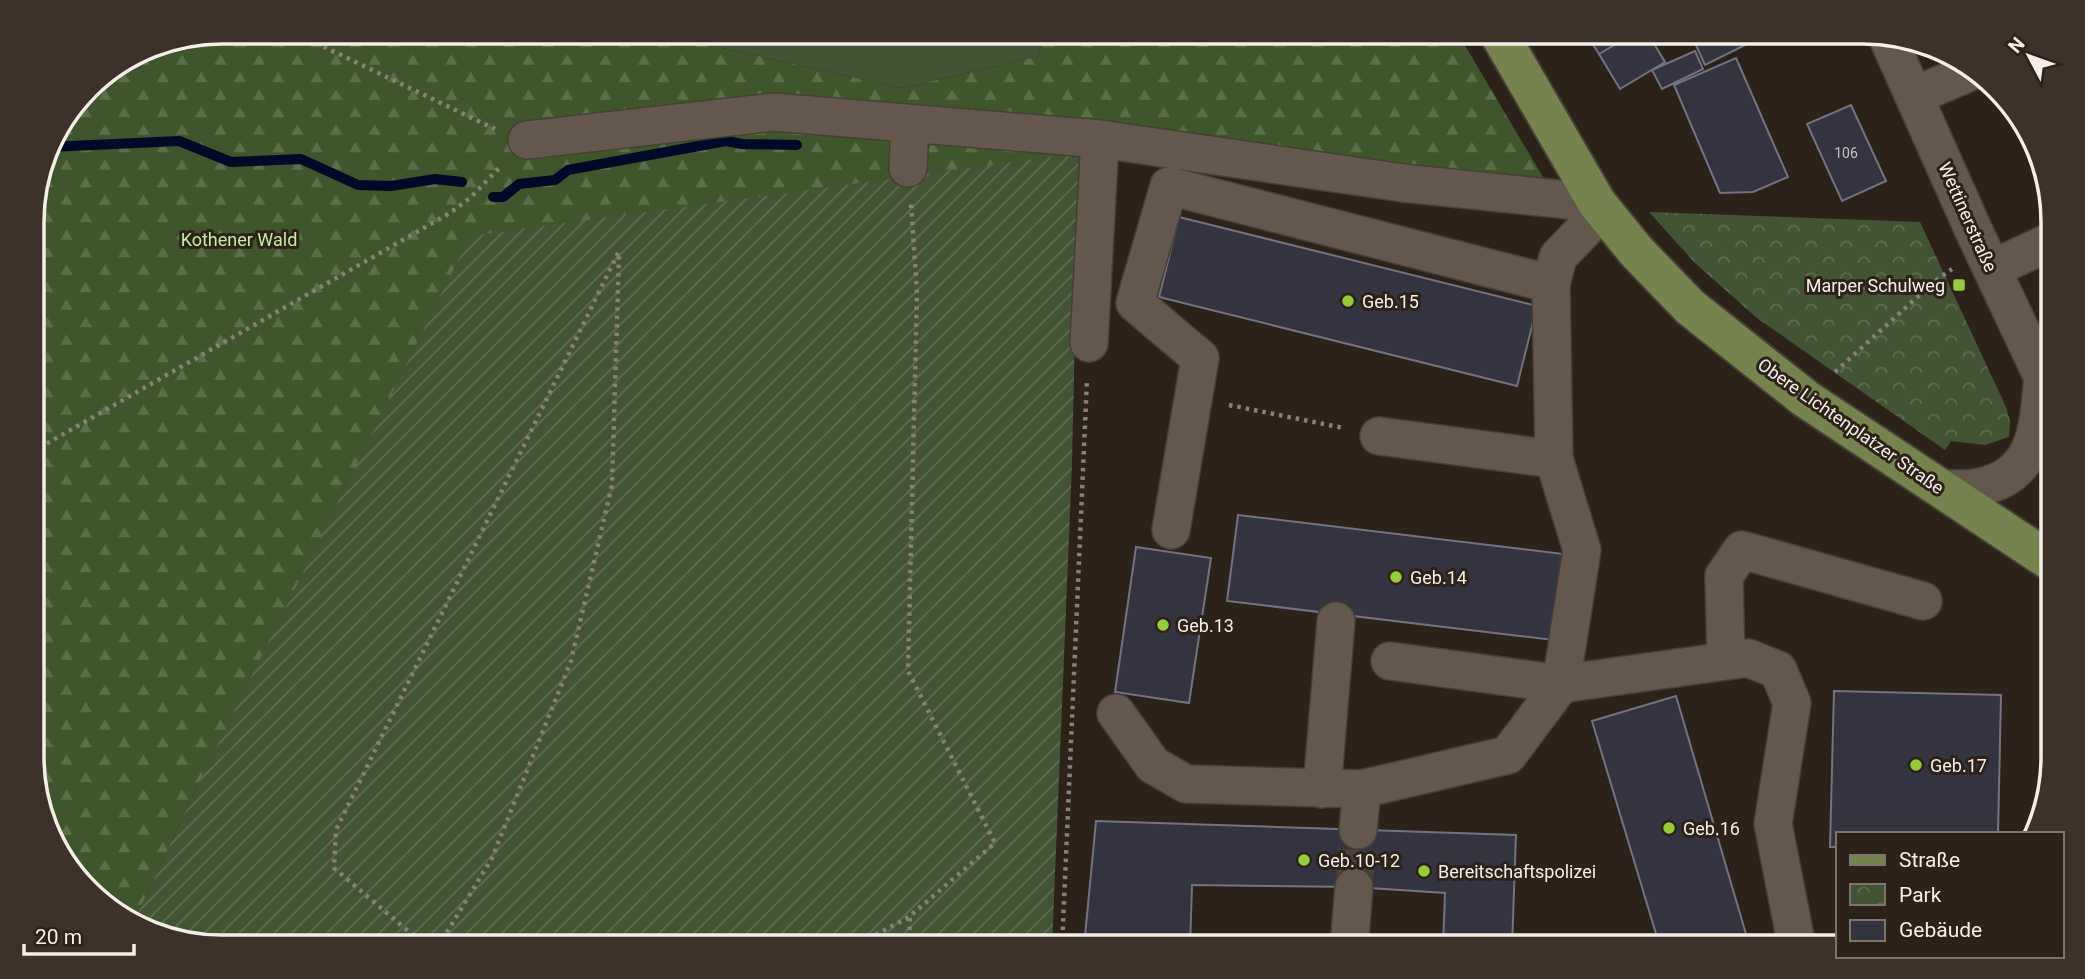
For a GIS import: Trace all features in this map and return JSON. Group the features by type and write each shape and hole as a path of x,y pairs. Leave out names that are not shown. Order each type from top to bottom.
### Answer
{"main road":[{"name":"Obere Lichtenplatzer Straße","path":"1505,44 1600,207 1636,251 1690,307 1806,399 2041,555"}],"street":[{"name":"Wettinerstraße","path":"1891,46 2041,371"},
{"path":"1913,96 1962,75"},
{"path":"527,140 774,111 1100,139 1403,183 1600,207"},
{"path":"908,168 911,124"},
{"path":"1089,343 1100,139"},
{"path":"1171,530 1200,358 1135,303 1169,186 1551,284"},
{"path":"1116,713 1153,765 1186,784 1362,789 1508,755 1561,684 1582,550 1554,459 1551,284 1559,257 1600,207"},
{"path":"1992,269 2041,246"},
{"path":"1942,489 1977,488 1998,482 2014,473 2028,454 2041,418"},
{"path":"1379,436 1554,459"},
{"path":"1726,661 1724,576 1742,550 1923,601"},
{"path":"1322,789 1336,621"},
{"path":"1390,661 1561,684 1748,658 1778,670 1792,703 1773,824 1795,935"},
{"path":"1358,831 1362,789"},
{"path":"1350,935 1354,887"}],"path":[{"path":"44,446 450,213 470,198 527,140 496,129 318,44"},
{"path":"875,935 910,916 995,843 908,671 917,292 908,168"},
{"path":"413,935 334,868 336,830 619,251 612,485 571,661 492,858 445,935"},
{"path":"1806,399 1935,281 1952,269"},
{"path":"1063,935 1089,343"},
{"path":"1193,398 1379,436"},
{"path":"909,935 910,916"}],"green space":[{"name":"Kothener Wald","path":"210,44 705,44 902,88 1039,56 1042,44 1464,44 1550,189 1079,153 200,780 138,914 96,883 81,865 57,825 45,780 45,199 57,154 74,123 104,88 154,57 187,47"},
{"path":"705,44 1042,44 1039,56 902,88"},
{"path":"1079,153 1072,464 1052,935 210,935 165,926 138,914 200,780 470,236"},
{"path":"1649,212 1920,222 2006,407 2010,421 2009,437 1985,445 1951,441 1945,450 1757,318 1695,263"}],"building":[{"path":"1593,44 1616,44 1599,54"},
{"path":"1616,44 1654,44 1665,62 1620,89 1599,54"},
{"path":"1695,44 1747,44 1705,65"},
{"path":"1695,51 1703,69 1662,89 1652,70"},
{"path":"1736,58 1788,177 1753,192 1720,193 1674,85"},
{"path":"1851,105 1886,181 1842,201 1807,124"},
{"name":"Geb.15","path":"1179,217 1537,306 1517,386 1159,297"},
{"name":"Geb.14","path":"1238,515 1564,554 1554,640 1227,601"},
{"name":"Geb.13","path":"1136,547 1211,558 1189,703 1115,692"},
{"name":"Geb.17","path":"1834,691 2001,695 1998,832 1836,832 1836,847 1830,847"},
{"name":"Geb.16","path":"1676,696 1746,935 1656,935 1592,721"},
{"name":"Geb.10-12","path":"1096,821 1516,835 1512,935 1443,935 1445,893 1354,887 1192,885 1190,935 1085,935"}],"waterway":[{"path":"60,146 179,141 231,162 301,159 358,185 391,186 435,179 462,182"},
{"path":"493,197 503,197 519,184 555,180 568,170 726,141 797,145"}],"tunnel":[{"path":"1354,887 1358,830"}],"place":[{"name":"Marper Schulweg","path":"1959,285"},
{"name":"Geb.15","path":"1348,301"},
{"name":"Geb.14","path":"1396,577"},
{"name":"Geb.13","path":"1163,625"},
{"name":"Geb.17","path":"1916,765"},
{"name":"Geb.16","path":"1669,828"},
{"name":"Geb.10-12","path":"1304,860"},
{"name":"Bereitschaftspolizei","path":"1424,871"}]}
